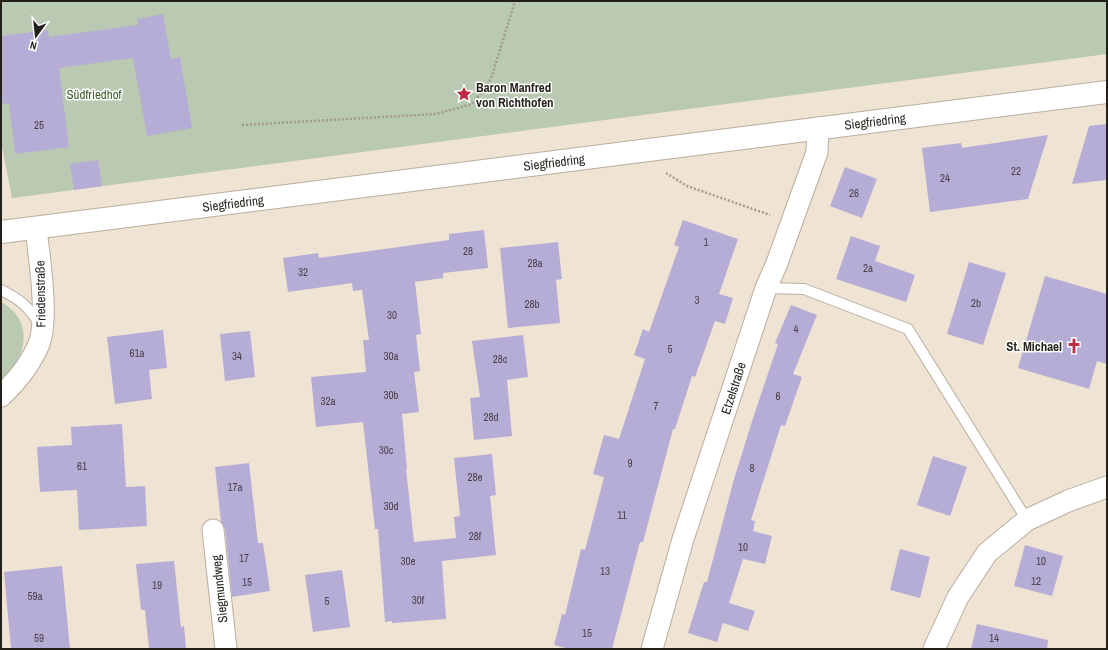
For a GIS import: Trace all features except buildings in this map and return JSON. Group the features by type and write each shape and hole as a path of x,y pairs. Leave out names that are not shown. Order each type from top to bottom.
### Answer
{"main road":[{"name":"Siegfriedring","path":"1,232 1107,92"}],"street":[{"name":"Etzelstraße","path":"652,649 683,539 766,288 777,263 817,152 818,128"},
{"name":"Friedenstraße","path":"1,396 28,363 39,344 42,328 43,301 36,228"},
{"path":"934,649 958,597 987,553 1027,520 1068,501 1107,487"},
{"name":"Siegmundweg","path":"213,530 226,649"}],"lane":[{"path":"766,288 804,289 908,329 1027,520"},
{"path":"1,290 18,299 30,310 42,328"}],"path":[{"path":"242,125 436,114 472,104 491,79 515,1"},
{"path":"660,169 687,186 792,222"}],"green space":[{"name":"Südfriedhof","path":"1,1 1107,1 1107,54 12,198 1,142"},
{"path":"1,302 9,307 20,321 24,337 23,346 16,363 8,374 1,379"}],"place":[{"name":"Baron Manfred von Richthofen","path":"464,94"},
{"name":"St. Michael","path":"1074,346"}]}
